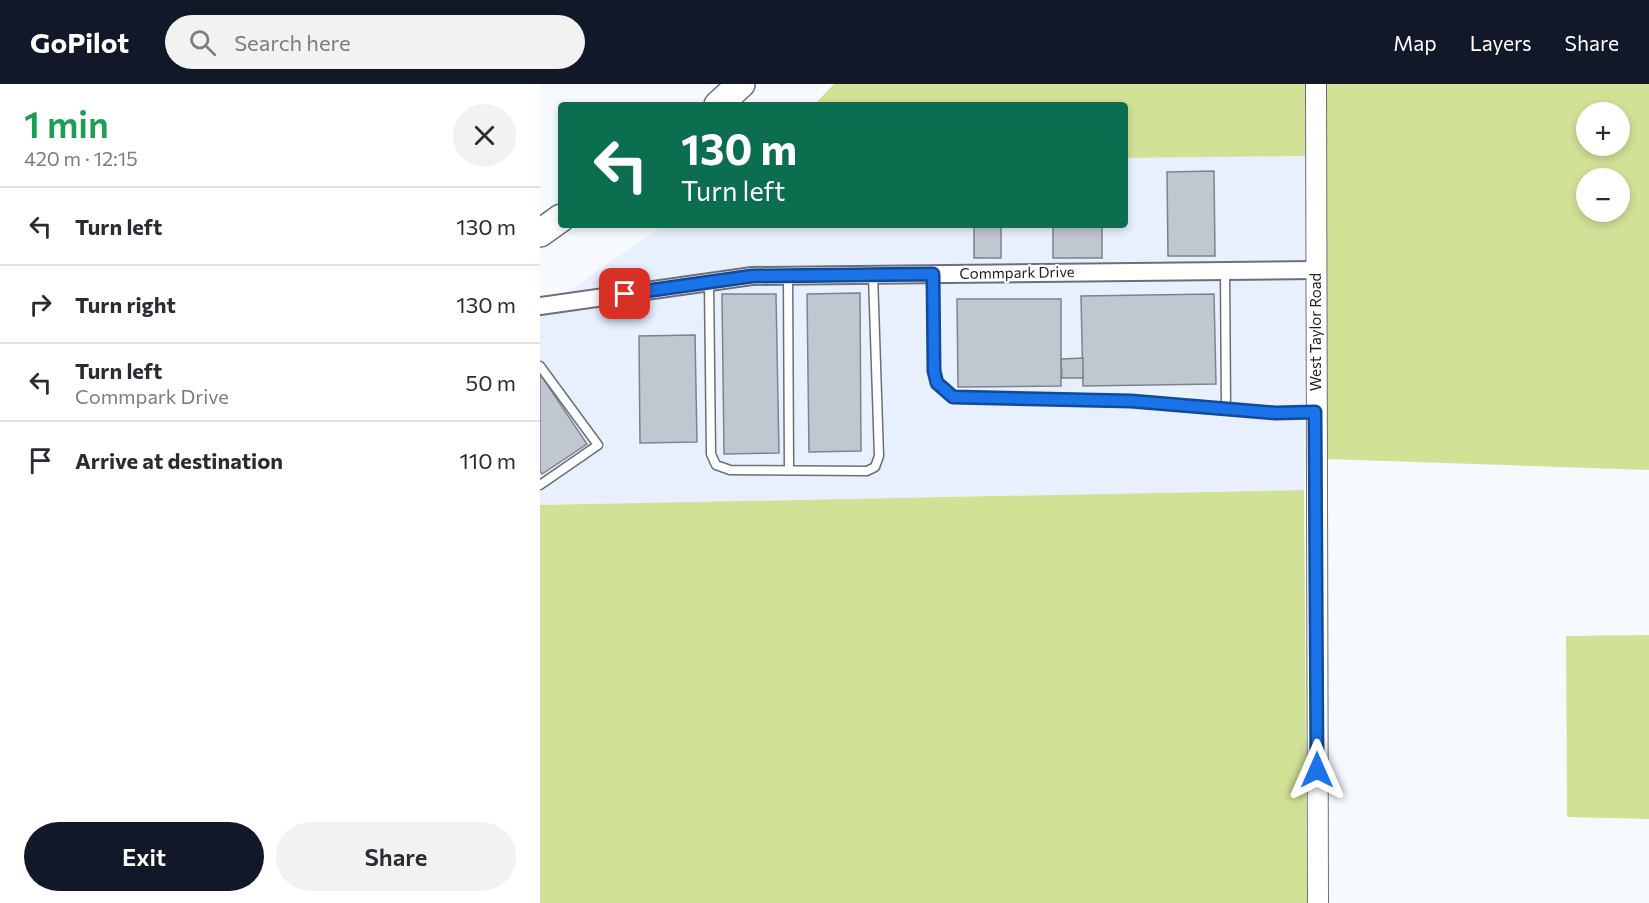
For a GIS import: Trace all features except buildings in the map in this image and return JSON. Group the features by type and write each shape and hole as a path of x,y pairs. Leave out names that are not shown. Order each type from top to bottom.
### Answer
{"highway":[{"path":"721,102 741,84"},
{"path":"540,233 558,220"}],"street":[{"name":"West Taylor Road","path":"1316,84 1315,412 1318,903"},
{"name":"Commpark Drive","path":"540,306 752,276 1316,270"}],"lane":[{"path":"1225,270 1226,409"},
{"path":"709,282 711,454 716,465 730,470 867,471 875,467 879,456 873,274"},
{"path":"933,274 934,371 937,383 953,397 1131,401 1226,409 1315,412"},
{"path":"788,275 789,470"},
{"path":"540,366 598,445 540,485"}],"shaded area":[{"path":"1305,156 1305,260 752,266 566,293 660,228 1128,228 1128,158"},
{"path":"1305,279 1304,490 540,505 540,316 753,286"}],"green space":[{"path":"834,84 1305,84 1305,156 1128,158 1128,102 817,102"},
{"path":"1327,84 1649,84 1649,470 1326,459"},
{"path":"1304,490 1307,903 540,903 540,505"},
{"path":"1649,635 1649,819 1567,817 1566,636"}],"route":[{"path":"625,294 752,276 933,274 934,371 937,383 953,397 1131,401 1276,413 1315,412 1317,770"}]}
